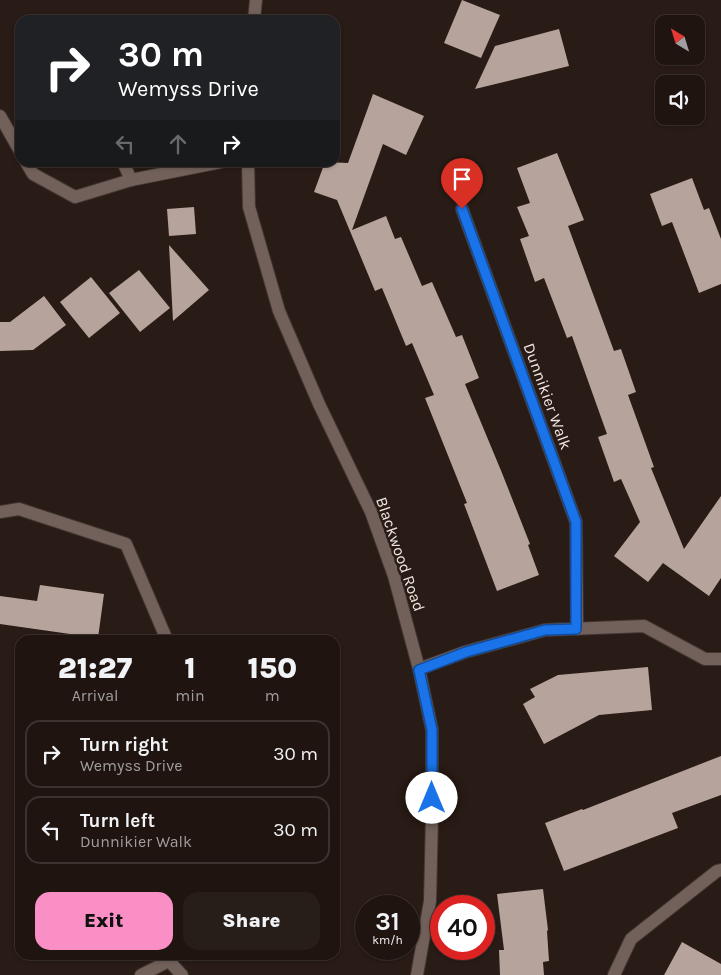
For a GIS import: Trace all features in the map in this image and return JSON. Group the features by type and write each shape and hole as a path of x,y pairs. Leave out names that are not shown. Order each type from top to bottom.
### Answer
{"street":[{"path":"254,15 256,0"},
{"path":"0,116 15,142"},
{"path":"29,167 33,174 75,197 131,180 196,167"},
{"path":"125,167 131,180"},
{"name":"Blackwood Road","path":"248,167 249,207 279,311 371,512 394,576 419,670 432,730 430,901 417,975"},
{"name":"Dunnikier Walk","path":"462,209 576,522 576,629"},
{"path":"0,512 19,509 126,544 164,635"},
{"path":"419,670 466,652 545,630 644,626 705,659 721,659"},
{"path":"614,975 631,939 717,871 721,870"},
{"path":"140,975 166,960"},
{"path":"171,960 182,975"}],"building":[{"path":"462,0 500,15 481,58 444,43"},
{"path":"559,29 569,66 475,89 495,46"},
{"path":"373,94 424,116 406,155 383,144 352,230 386,216 395,239 401,237 422,286 432,282 456,337 462,335 479,378 465,384 530,544 528,545 539,575 497,591 464,504 467,503 425,398 434,395 412,343 406,346 382,288 375,291 337,200 314,192 323,167 340,167 340,163 348,163"},
{"path":"557,153 584,220 568,226 614,351 621,349 636,392 628,395 654,467 651,468 684,549 721,496 721,578 709,596 663,563 648,582 614,556 640,522 621,479 614,482 598,437 607,434 572,336 567,338 544,278 535,282 520,239 529,236 517,207 530,203 517,168"},
{"path":"692,178 704,210 709,208 721,239 721,284 699,293 672,222 662,226 650,194"},
{"path":"194,207 196,234 169,236 167,209"},
{"path":"169,245 209,290 173,321"},
{"path":"139,270 170,308 140,332 109,293"},
{"path":"91,277 120,313 89,338 60,302"},
{"path":"44,296 66,325 33,350 0,351 0,322 10,322"},
{"path":"40,585 104,594 98,635 77,635 0,624 0,596 37,601"},
{"path":"648,667 652,710 599,715 544,744 523,704 535,697 530,689 558,675"},
{"path":"721,756 721,795 672,813 678,828 564,871 545,823"},
{"path":"543,889 548,930 549,961 543,962 544,975 500,975 499,950 504,950 497,894"},
{"path":"682,942 721,964 721,975 664,975"}],"route":[{"path":"432,798 432,730 419,670 466,652 545,630 576,629 576,522 462,209"}]}
